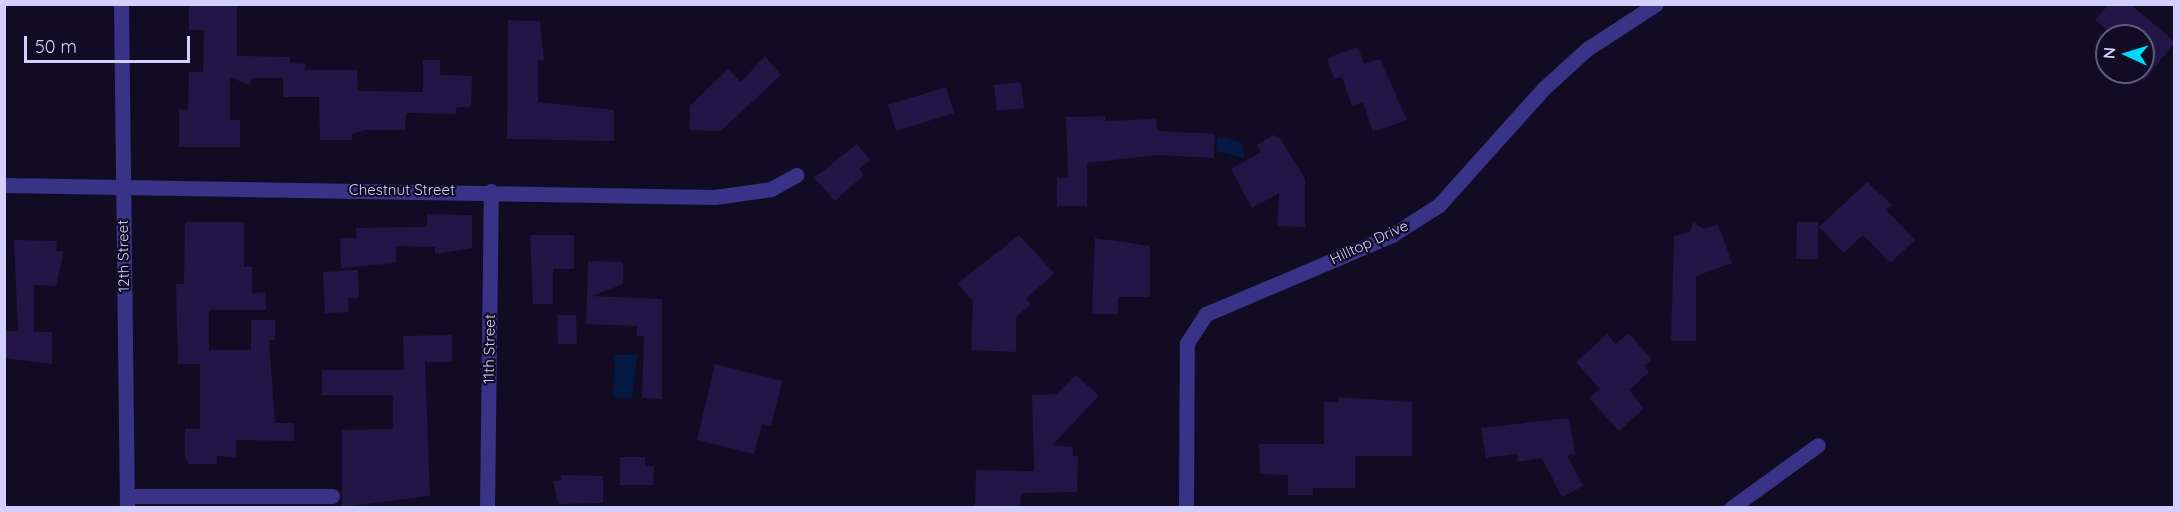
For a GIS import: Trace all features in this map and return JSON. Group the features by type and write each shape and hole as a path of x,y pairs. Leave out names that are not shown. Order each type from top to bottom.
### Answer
{"street":[{"name":"12th Street","path":"121,4 127,502"},
{"name":"Hilltop Drive","path":"1186,507 1187,343 1206,314 1392,234 1439,205 1544,88 1587,49 1656,4"},
{"name":"Chestnut Street","path":"4,185 122,190 491,190 715,197 771,189 796,175"},
{"name":"11th Street","path":"487,507 491,190"},
{"path":"1731,507 1818,445"},
{"path":"127,502 332,496"}],"water":[{"path":"1218,136 1241,142 1245,158 1216,151"},
{"path":"615,355 637,355 632,398 613,397"}],"building":[{"path":"189,4 237,4 237,56 290,57 290,63 306,64 305,70 357,70 358,91 423,92 423,60 440,60 440,75 472,76 471,106 456,108 456,114 406,113 405,130 364,130 352,134 352,140 320,140 319,97 283,97 283,78 253,78 249,85 230,77 230,120 240,120 240,147 179,147 179,110 188,109 189,72 203,72 204,30 189,30"},
{"path":"2109,4 2130,4 2154,24 2100,24 2095,20"},
{"path":"508,20 540,21 544,60 538,60 538,102 614,110 614,141 507,139"},
{"path":"2155,25 2175,42 2155,67"},
{"path":"1358,47 1364,64 1380,59 1407,120 1373,132 1363,102 1352,106 1342,77 1334,79 1327,58"},
{"path":"765,56 781,75 721,131 689,130 690,106 728,69 741,82"},
{"path":"1021,82 1024,108 997,111 994,85"},
{"path":"946,87 954,113 896,131 888,105"},
{"path":"1105,116 1105,121 1156,119 1157,131 1215,134 1214,158 1157,155 1087,163 1087,206 1057,206 1057,178 1068,178 1066,117"},
{"path":"1273,135 1280,138 1305,179 1305,227 1277,226 1279,193 1252,208 1231,169 1261,152 1257,145"},
{"path":"857,144 870,160 859,169 864,175 835,201 814,178"},
{"path":"1867,182 1892,205 1886,210 1915,240 1890,263 1863,235 1844,253 1819,227"},
{"path":"427,214 472,215 472,248 435,254 435,247 396,246 396,263 341,268 340,238 357,238 356,228 427,227"},
{"path":"185,222 244,222 244,267 252,267 252,293 265,292 266,310 209,310 209,350 251,350 251,320 275,320 275,340 269,340 275,423 294,423 294,441 236,440 236,457 217,456 217,464 189,464 185,455 185,429 200,429 200,364 178,364 176,284 184,284"},
{"path":"1693,222 1704,229 1718,224 1732,263 1696,276 1696,341 1671,341 1674,236 1690,232"},
{"path":"1797,222 1818,222 1818,259 1796,259"},
{"path":"530,235 574,235 574,269 553,269 553,304 533,304"},
{"path":"1019,235 1054,273 1026,299 1031,304 1016,317 1016,352 971,350 973,301 957,284"},
{"path":"1095,238 1150,246 1150,297 1118,297 1118,314 1092,314"},
{"path":"14,240 57,241 56,251 64,251 56,286 34,285 34,332 52,332 52,364 4,358 4,331 18,331"},
{"path":"588,261 623,262 623,284 592,296 662,299 662,399 642,398 644,336 637,336 637,326 586,324"},
{"path":"358,270 359,298 348,298 349,312 325,313 323,272"},
{"path":"557,315 576,315 577,344 558,344"},
{"path":"1628,333 1652,359 1644,366 1649,372 1629,390 1644,408 1619,431 1589,398 1600,389 1576,362 1607,334 1616,344"},
{"path":"452,335 452,362 425,362 430,496 342,507 342,430 393,429 393,395 322,395 322,370 404,370 403,336"},
{"path":"715,364 782,381 771,426 762,424 754,454 697,440"},
{"path":"1076,375 1099,396 1052,445 1073,447 1073,456 1078,456 1077,492 1021,493 1020,507 975,507 976,470 1034,471 1032,395 1057,394"},
{"path":"1339,397 1412,402 1412,456 1355,456 1355,488 1313,488 1313,495 1288,495 1288,475 1260,474 1259,444 1324,444 1324,402 1339,402"},
{"path":"1569,418 1575,454 1567,455 1583,486 1562,497 1542,458 1518,462 1517,454 1486,458 1481,428"},
{"path":"620,457 645,457 645,466 654,466 653,485 620,485"},
{"path":"561,475 603,476 603,503 558,504 553,481 561,480"}]}
